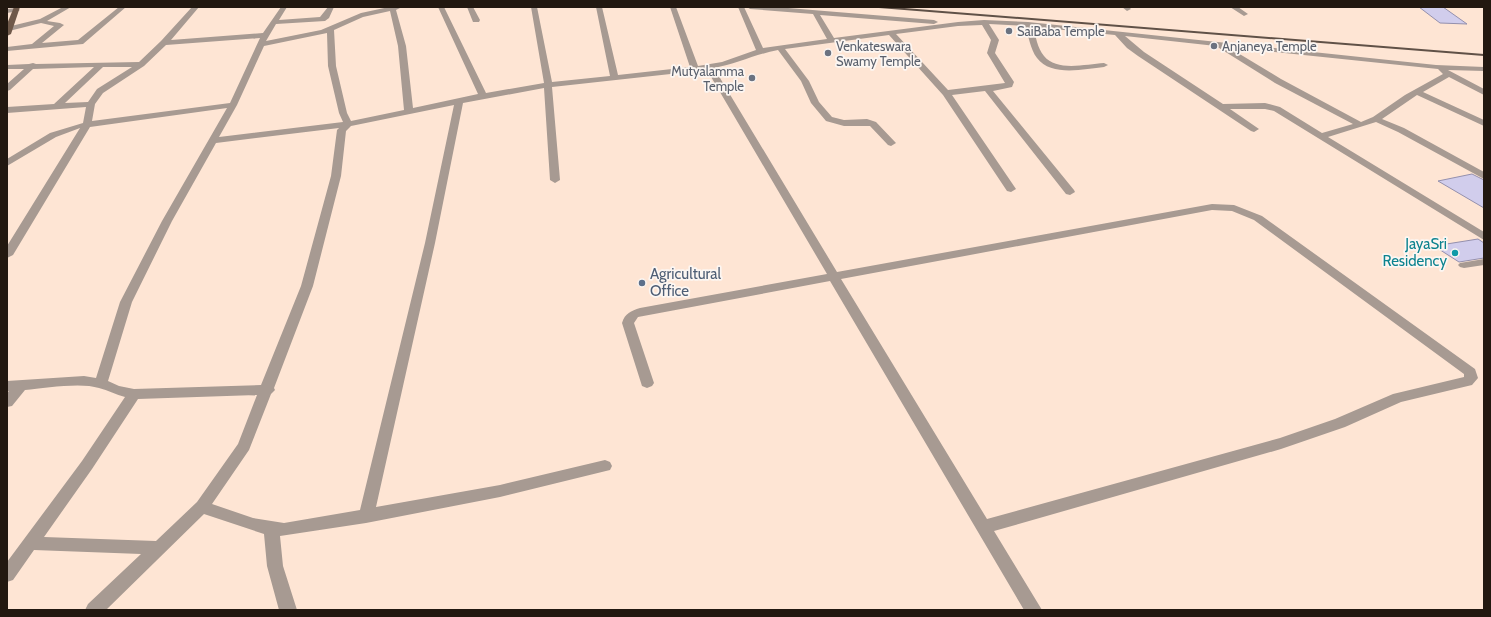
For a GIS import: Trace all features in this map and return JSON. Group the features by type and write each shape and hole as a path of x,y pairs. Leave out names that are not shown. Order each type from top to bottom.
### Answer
{"main road":[{"path":"8,32 16,8"}],"street":[{"path":"8,32 42,21 68,7"},
{"path":"7,49 80,42 123,7"},
{"path":"7,255 87,124 91,104 100,91 141,64 164,43 196,7"},
{"path":"102,383 126,302 167,221 233,105 262,40 284,7"},
{"path":"274,22 322,19 326,16 331,7"},
{"path":"442,7 483,96"},
{"path":"470,7 476,20"},
{"path":"534,7 548,85 555,180"},
{"path":"599,7 614,77"},
{"path":"673,7 695,69"},
{"path":"742,7 760,51"},
{"path":"750,7 958,24"},
{"path":"1234,7 1244,14"},
{"path":"7,11 16,8"},
{"path":"164,43 262,40 316,34 331,30 360,15 396,8 403,48 409,112"},
{"path":"815,12 832,40"},
{"path":"33,47 60,25 44,23 42,21"},
{"path":"946,93 1007,86 1010,82 991,53 995,40 984,22"},
{"path":"213,141 348,124 483,96 548,85 709,67 724,64 760,51 779,47 890,32 984,22 1028,24 1436,67 1484,69"},
{"path":"1028,24 1040,56 1049,66 1060,68 1104,65"},
{"path":"331,30 332,66 340,91 342,113 348,124"},
{"path":"890,32 946,93 1012,189"},
{"path":"1118,34 1130,46 1254,129"},
{"path":"1218,44 1278,82 1361,125"},
{"path":"779,47 805,81 816,103 829,119 844,123 867,122 873,124 891,143"},
{"path":"57,106 102,64"},
{"path":"7,66 141,64"},
{"path":"7,88 32,65"},
{"path":"709,67 1033,610"},
{"path":"1436,67 1484,92"},
{"path":"1321,136 1361,125 1376,118 1449,74"},
{"path":"987,89 1070,192"},
{"path":"1417,92 1484,123"},
{"path":"366,516 430,243 459,101"},
{"path":"7,110 91,104"},
{"path":"7,163 53,135 87,124 233,105"},
{"path":"1222,108 1271,106 1484,237"},
{"path":"1376,118 1401,130 1484,176"},
{"path":"94,610 202,507 244,446 268,390 307,286 336,176 342,130 348,124"},
{"path":"647,383 628,323 629,318 632,315 654,309 1212,207 1234,208 1258,218 1470,372 1471,378 1467,382 1398,398 1340,423 1281,443 984,527"},
{"path":"7,238 18,236"},
{"path":"1464,265 1484,262"},
{"path":"7,386 84,381 102,383 116,390 134,394 268,390"},
{"path":"7,402 21,385"},
{"path":"7,575 87,466 134,394"},
{"path":"202,507 260,527 271,530 284,530 500,491 605,466"},
{"path":"271,530 276,566 288,610"},
{"path":"31,543 160,548"}],"building":[{"path":"1419,7 1443,7 1467,24 1440,23"},
{"path":"1472,174 1484,180 1484,208 1438,181"},
{"path":"1478,239 1484,243 1484,258 1459,262 1434,246"}],"railway":[{"path":"879,7 1484,55"}],"place":[{"name":"SaiBaba Temple","path":"1009,31"},
{"name":"Anjaneya Temple","path":"1214,46"},
{"name":"Venkateswara Swamy Temple","path":"828,53"},
{"name":"Mutyalamma Temple","path":"752,78"},
{"name":"JayaSri Residency","path":"1455,253"},
{"name":"Agricultural Office","path":"642,283"}]}
